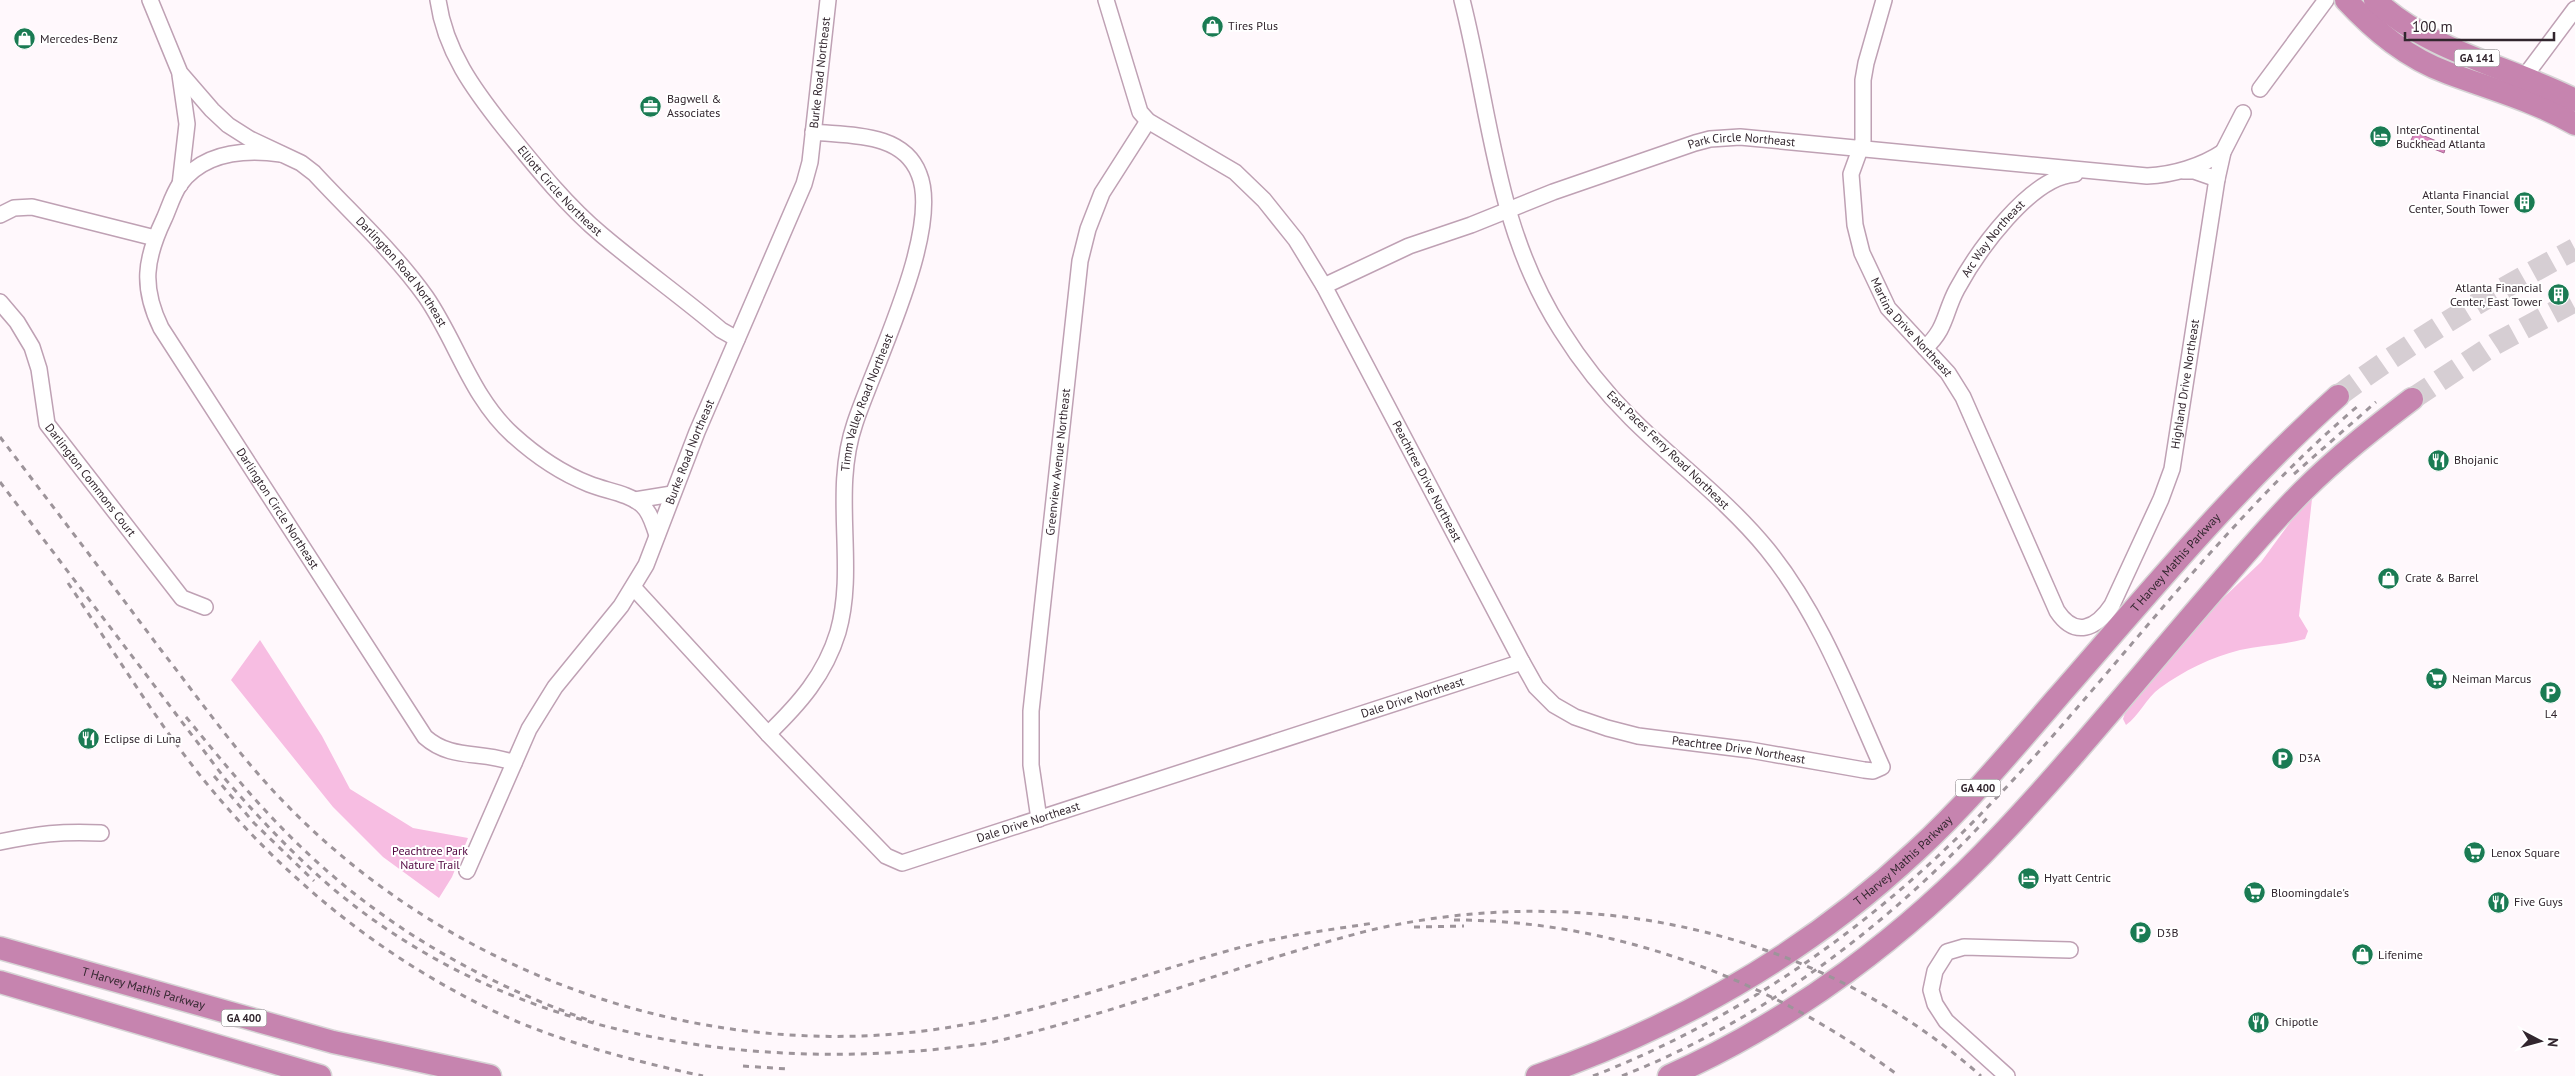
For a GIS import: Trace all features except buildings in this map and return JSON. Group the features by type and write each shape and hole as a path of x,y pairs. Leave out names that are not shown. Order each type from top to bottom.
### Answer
{"highway":[{"name":"GA 141","path":"2346,0 2364,19 2405,52 2447,73 2513,95 2575,124"},
{"name":"GA 141","path":"2375,0 2385,10 2430,39 2524,76 2575,100"},
{"name":"T Harvey Mathis Parkway","path":"1537,1076 1628,1041 1722,994 1810,938 1891,874 1966,802 2237,493 2338,396"},
{"path":"1669,1076 1747,1036 1838,978 1895,934 1950,886 2027,807 2272,523 2336,460 2412,399"},
{"name":"T Harvey Mathis Parkway","path":"0,948 333,1042 490,1076"},
{"path":"0,982 320,1076"},
{"path":"0,990 98,1012"}],"street":[{"name":"Darlington Road Northeast","path":"150,0 180,73 228,125 250,140 301,163 314,173 412,279 439,318 479,394 512,434 536,455 563,472 589,484 635,500"},
{"name":"Elliott Circle Northeast","path":"438,0 443,25 459,65 480,97 568,202 602,235 721,330 737,339"},
{"name":"Burke Road Northeast","path":"467,871 529,729 555,687 634,588 737,339 804,184 810,162 828,0"},
{"name":"Peachtree Drive Northeast","path":"1106,0 1136,102 1148,121 1220,162 1248,184 1296,240 1324,286 1522,662 1536,686 1554,705 1575,717 1608,728 1646,737 1779,754 1864,770 1873,771 1882,767"},
{"name":"East Paces Ferry Road Northeast","path":"1462,0 1507,210 1519,248 1534,283 1560,329 1588,369 1631,418 1742,521 1790,580 1821,633 1882,767"},
{"name":"Martina Drive Northeast","path":"1884,0 1866,63 1861,149 1851,174 1855,225 1862,253 1888,308 1948,372 1963,397 2056,611 2064,621 2077,628"},
{"path":"2260,89 2326,0"},
{"path":"2513,95 2524,76 2575,9"},
{"name":"Darlington Circle Northeast","path":"180,73 187,124 180,185 155,238 148,262 147,280 154,313 161,328 425,736 435,746 447,751 498,756 514,763"},
{"name":"Highland Drive Northeast","path":"2077,628 2084,628 2096,622 2112,605 2161,499 2172,469 2223,152 2243,113"},
{"name":"Greenview Avenue Northeast","path":"1039,819 1031,765 1031,711 1080,261 1088,229 1102,193 1148,121"},
{"name":"Timm Valley Road Northeast","path":"768,734 812,687 826,664 838,633 844,593 843,486 847,451 855,423 906,288 917,247 923,206 923,188 919,173 910,158 898,148 878,140 813,132"},
{"name":"Park Circle Northeast","path":"1324,286 1409,246 1553,192 1710,139 1740,138 2098,172 2164,175 2183,171 2223,152"},
{"name":"Darlington Circle Northeast","path":"180,185 199,167 225,155 251,151 281,154"},
{"name":"Park Circle Northeast","path":"2183,171 2200,173 2218,179"},
{"name":"Arc Way Northeast","path":"1925,348 1941,330 1956,291 1971,264 2023,203 2058,178 2098,172"},
{"path":"0,215 14,208 32,208 155,238"},
{"name":"Darlington Commons Court","path":"0,302 32,347 39,369 47,424 182,598 205,607"},
{"path":"635,500 672,494"},
{"path":"635,500 648,512 657,535"},
{"name":"Dale Drive Northeast","path":"634,588 768,734 886,856 895,862 909,862 1522,662"},
{"path":"0,842 34,834 60,831 100,833"},
{"path":"2007,1076 1946,1021 1935,1004 1931,990 1935,971 1941,958 1947,952 1964,947 2070,950"}],"green space":[{"path":"2308,498 2312,499 2299,616 2308,631 2305,639 2240,650 2198,665 2155,692 2126,725 2123,719 2127,707 2153,673 2177,650 2220,601 2261,562"},
{"name":"Peachtree Park Nature Trail","path":"260,640 322,736 350,789 413,828 468,838 452,877 439,898 383,857 333,807 231,680"}],"shaded area":[{"path":"2415,132 2446,145 2444,153 2411,140"}],"tunnel":[{"path":"2338,396 2366,375 2454,318 2575,249"},
{"path":"2412,399 2495,344 2575,301"}],"railway":[{"path":"2294,474 2376,402"},
{"path":"1593,1076 1647,1053 1750,999 1846,934 1891,898 1977,818 2072,714 2209,554 2257,502 2307,452 2359,405"},
{"path":"0,437 219,726 280,798 346,860 419,913 498,957 582,992 669,1017 758,1032 848,1036 938,1029 979,1022 1060,1002 1261,942 1374,923"},
{"path":"0,482 226,780 303,862 331,887 402,939 478,981 558,1012 642,1035 727,1048 815,1054 902,1052 989,1043 1037,1031 1272,958 1367,931 1448,917 1530,911 1611,915 1692,929 1770,952 1845,984 1915,1025 1981,1076"},
{"path":"68,583 158,718 196,771 248,831 281,864 352,924 428,976 469,999 511,1019 558,1037 606,1052 703,1076"},
{"path":"186,717 242,784 286,832 333,876 367,903 438,951 475,971 553,1007 594,1022"},
{"path":"214,776 254,823 314,881"},
{"path":"1622,1076 1674,1053 1724,1027 1773,998 1820,966 1909,895 1990,815"},
{"path":"1454,920 1514,923 1574,931 1632,944 1689,962 1745,984 1799,1011 1850,1042 1899,1076"},
{"path":"1414,927 1464,926"},
{"path":"743,1066 788,1069"}],"place":[{"name":"Tires Plus","path":"1212,26"},
{"name":"Mercedes-Benz","path":"24,39"},
{"name":"Bagwell & Associates","path":"651,106"},
{"name":"InterContinental Buckhead Atlanta","path":"2380,137"},
{"name":"Atlanta Financial Center, South Tower","path":"2525,202"},
{"name":"Atlanta Financial Center, East Tower","path":"2558,295"},
{"name":"Bhojanic","path":"2438,460"},
{"name":"Crate & Barrel","path":"2389,578"},
{"name":"Neiman Marcus","path":"2436,679"},
{"name":"L4","path":"2551,693"},
{"name":"Eclipse di Luna","path":"88,739"},
{"name":"D3A","path":"2283,758"},
{"name":"Lenox Square","path":"2475,853"},
{"name":"Hyatt Centric","path":"2028,878"},
{"name":"Bloomingdale's","path":"2255,893"},
{"name":"Five Guys","path":"2498,902"},
{"name":"D3B","path":"2141,933"},
{"name":"Lifenime","path":"2362,955"},
{"name":"Chipotle","path":"2259,1022"}]}
